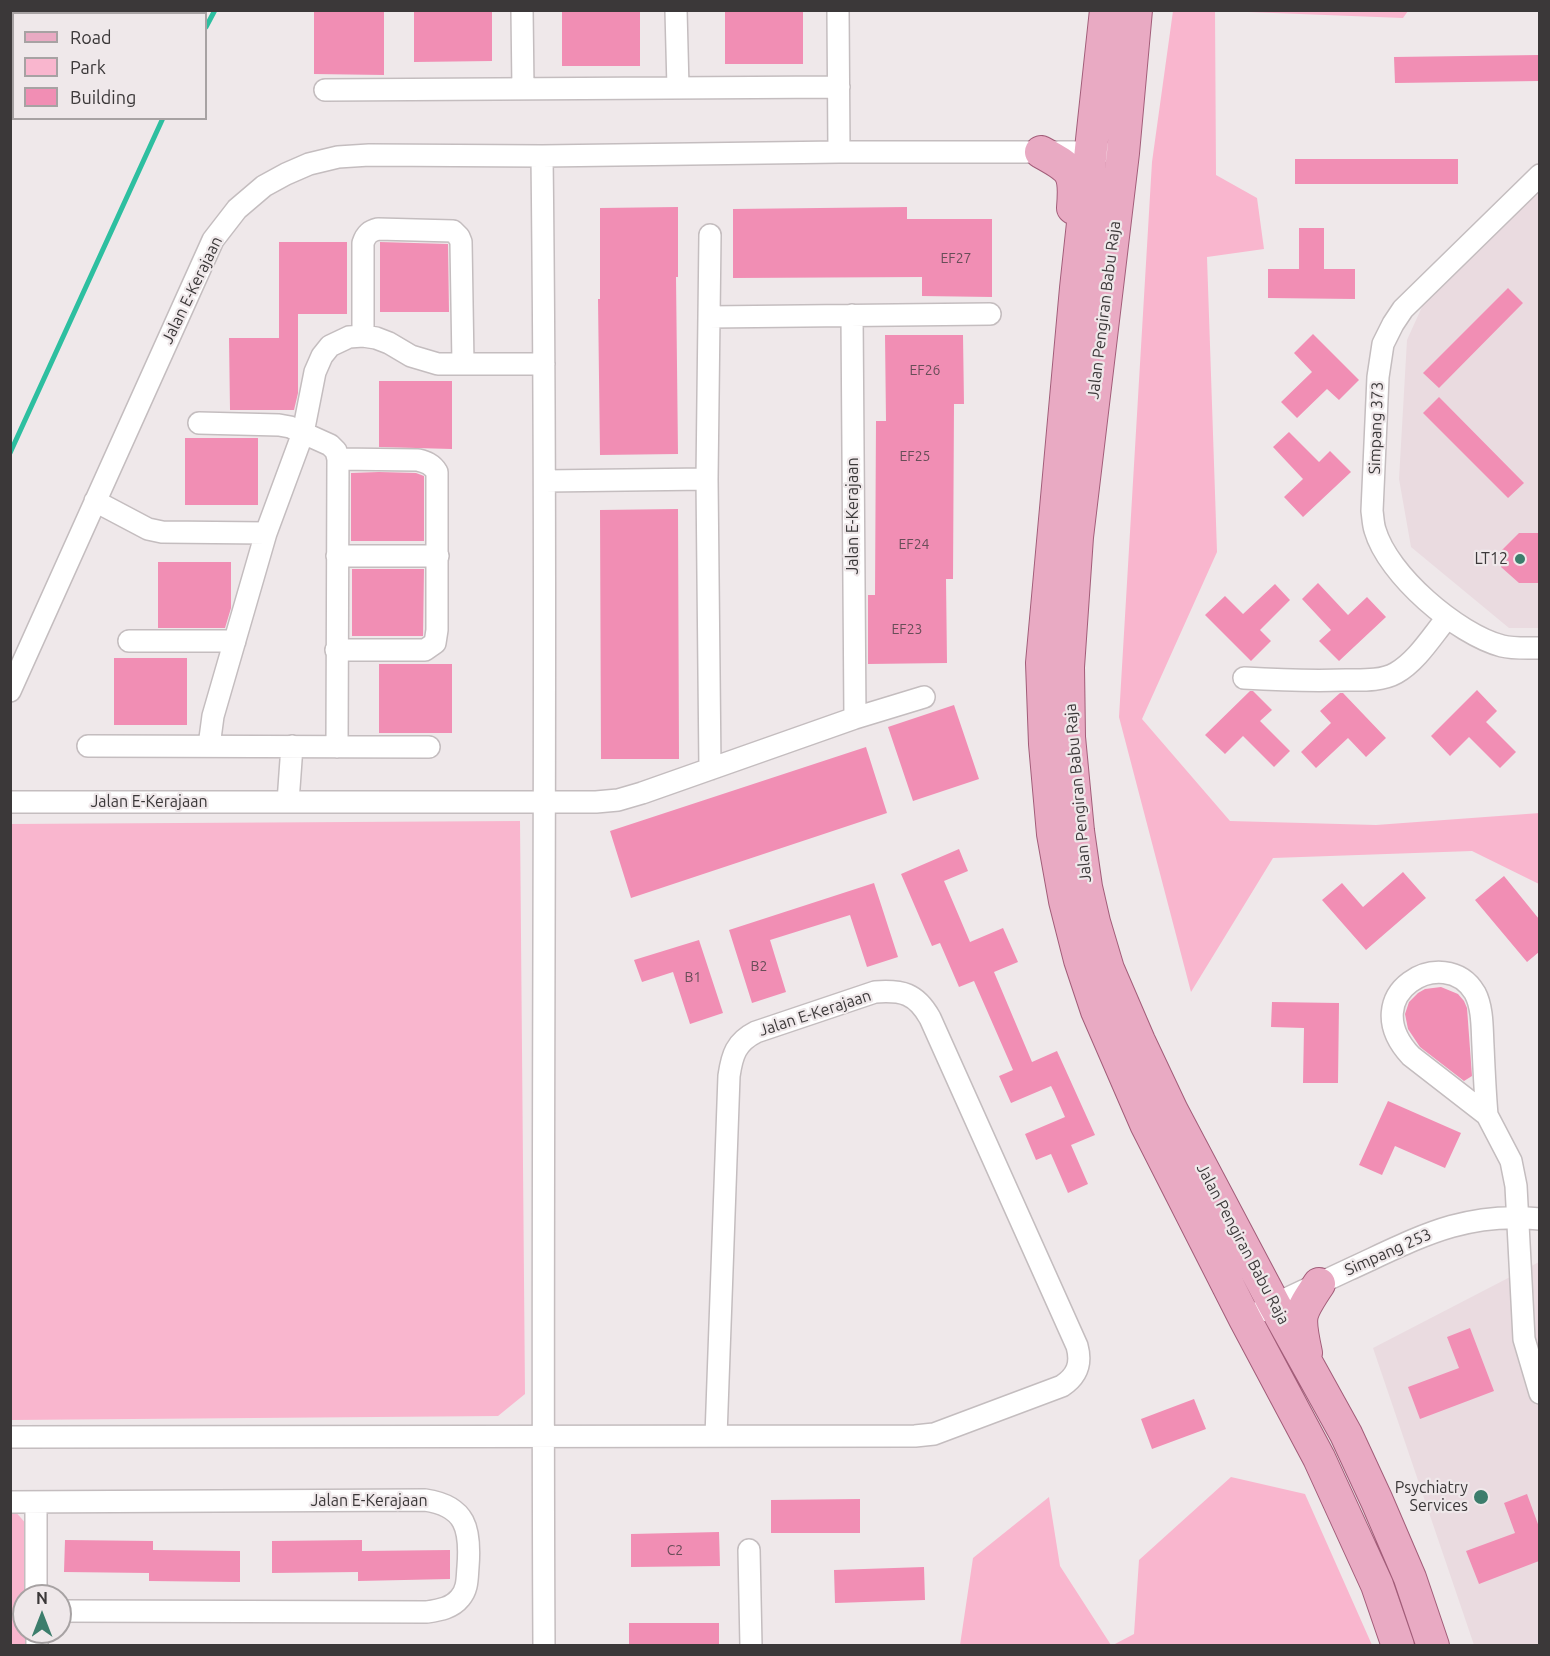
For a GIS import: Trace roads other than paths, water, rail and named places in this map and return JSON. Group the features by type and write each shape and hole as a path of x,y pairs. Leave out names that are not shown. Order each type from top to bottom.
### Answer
{"main road":[{"path":"1041,152 1066,141 1074,134 1078,124 1088,43 1104,10"},
{"name":"Jalan Pengiran Babu Raja","path":"1104,10 1072,322 1042,663 1045,744 1053,834 1063,890 1080,960 1113,1050 1146,1124 1319,1458 1377,1585 1398,1646"},
{"name":"Jalan Pengiran Babu Raja","path":"1136,10 1123,153 1077,537 1068,667 1069,737 1086,887 1108,969 1139,1041 1172,1111 1346,1434 1410,1578 1433,1646"},
{"path":"1041,152 1063,164 1074,181 1068,274 1072,322"},
{"path":"1309,1368 1301,1333 1301,1313 1319,1284"}],"street":[{"path":"522,10 523,89"},
{"path":"676,10 678,88"},
{"path":"838,10 839,152"},
{"path":"325,90 839,87"},
{"name":"Jalan E-Kerajaan","path":"10,690 213,240 237,209 264,186 285,174 309,164 338,157 369,155 1123,153"},
{"path":"542,156 545,481 544,1646"},
{"name":"Simpang 373","path":"1539,175 1403,309 1383,344 1378,377 1372,511 1374,529 1392,562 1423,598 1447,618 1488,641 1504,646 1539,648"},
{"path":"363,336 363,243 369,232 378,229 453,231 459,237 461,249 463,364"},
{"path":"710,235 707,479 710,769"},
{"path":"709,317 990,314"},
{"name":"Jalan E-Kerajaan","path":"852,315 855,718"},
{"path":"209,746 213,716 266,533 303,433 315,372 322,356 330,346 349,337 363,336 376,338 400,351 438,364 544,364"},
{"path":"199,423 290,427 330,445 336,451 338,459 337,747"},
{"path":"336,650 425,650 435,643 438,556 438,481 434,467 418,460 338,459"},
{"path":"545,481 707,479"},
{"path":"95,501 148,529 162,532 266,533"},
{"path":"337,556 438,556"},
{"path":"1244,678 1308,681 1371,680 1386,677 1406,665 1447,618"},
{"path":"129,641 235,641"},
{"name":"Jalan E-Kerajaan","path":"10,802 544,803 618,800 855,718 924,697"},
{"path":"88,746 429,747"},
{"path":"288,802 292,746"},
{"path":"1487,1115 1411,1056 1401,1046 1395,1035 1392,1008 1399,993 1408,983 1423,975 1436,972 1451,973 1460,977 1475,994 1479,1007 1487,1115 1511,1161 1516,1186 1524,1339 1539,1394"},
{"name":"Jalan E-Kerajaan","path":"875,992 903,993 918,1000 924,1007 1077,1346 1079,1361 1077,1370 1073,1379 1062,1386 934,1434 915,1436 716,1436 729,1076 733,1057 740,1043 756,1032 875,992"},
{"name":"Simpang 253","path":"1245,1319 1430,1232 1467,1222 1494,1218 1539,1219"},
{"path":"10,1437 716,1436"},
{"name":"Jalan E-Kerajaan","path":"10,1502 425,1500 441,1503 456,1512 465,1522 468,1534 467,1585 462,1597 443,1610 427,1612 72,1611"},
{"path":"36,1502 36,1584"},
{"path":"749,1550 751,1646"}],"waterway":[{"path":"207,25 215,10"},
{"path":"10,453 162,120"}],"place":[{"name":"LT12","path":"1520,559"},
{"name":"Psychiatry Services","path":"1481,1497"}]}
